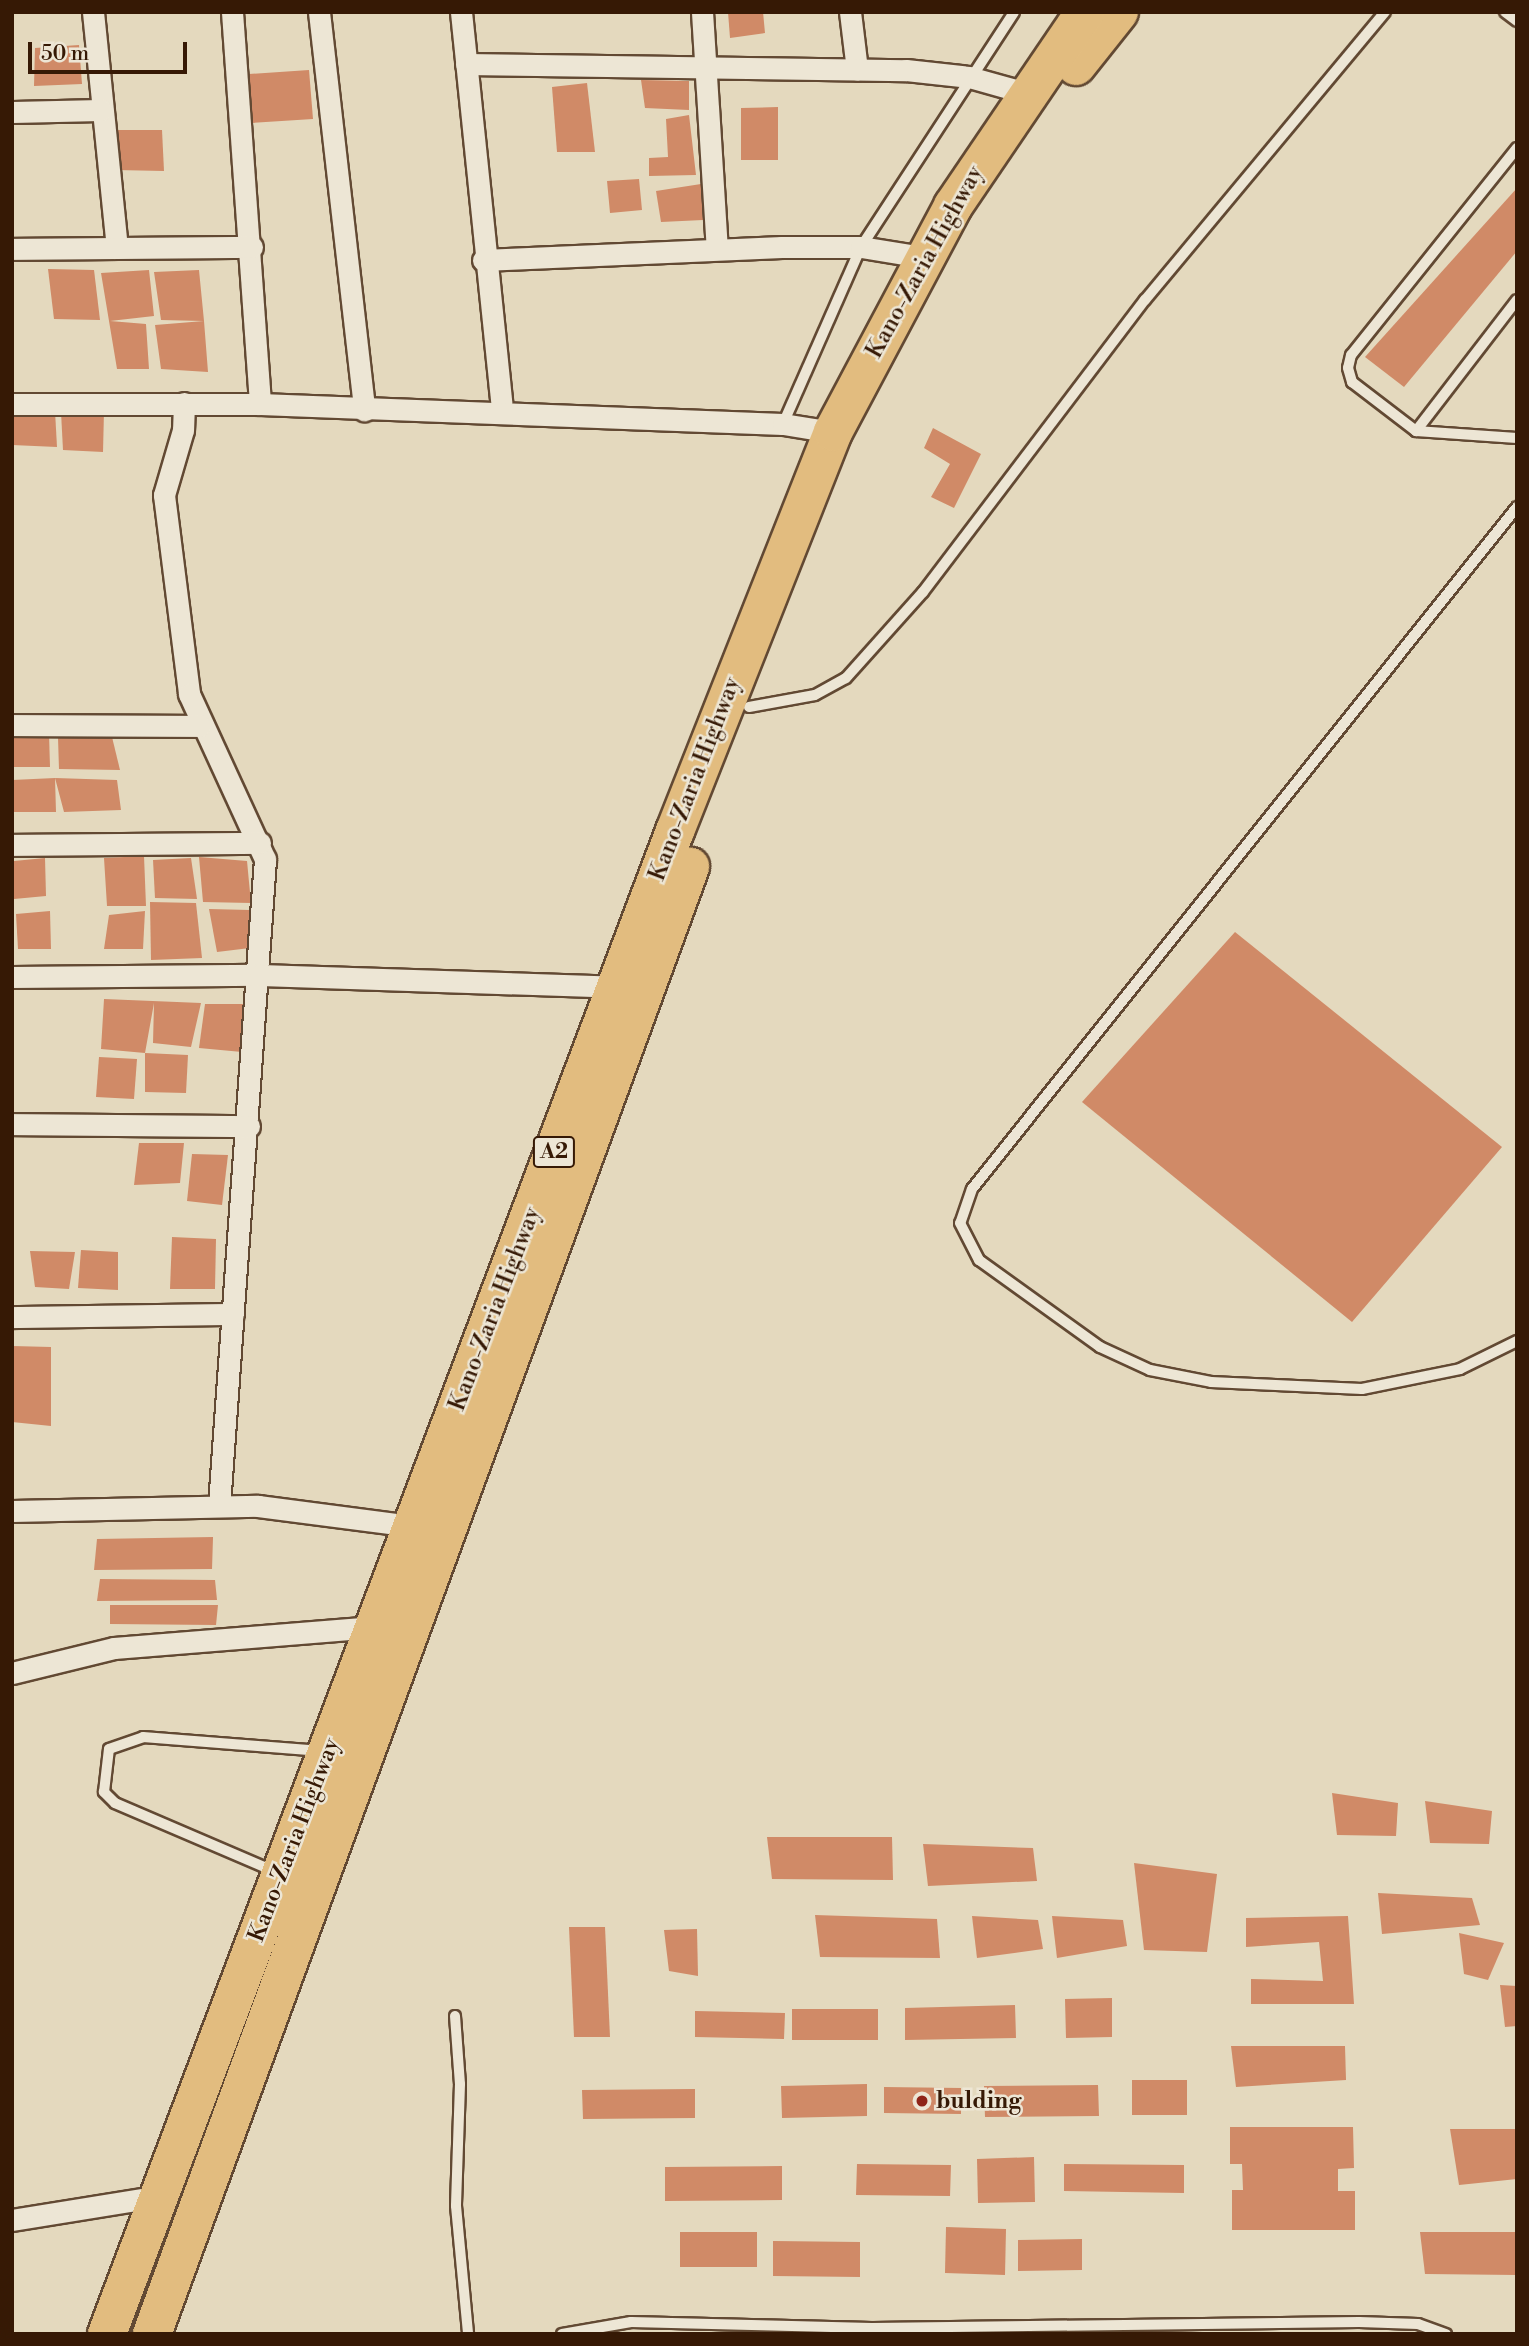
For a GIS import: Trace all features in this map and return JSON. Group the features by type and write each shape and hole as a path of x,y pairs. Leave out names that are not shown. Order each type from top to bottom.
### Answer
{"highway":[{"name":"Kano-Zaria Highway","path":"107,2334 616,987 833,432 923,257 1026,93 1086,12"},
{"name":"Kano-Zaria Highway","path":"152,2334 808,545 957,246 1058,88 1119,12"}],"street":[{"path":"93,12 117,248"},
{"path":"232,12 252,247 260,404"},
{"path":"319,12 364,410"},
{"path":"461,12 483,260 502,412"},
{"path":"702,12 718,249"},
{"path":"850,12 857,70"},
{"path":"466,64 857,70 969,77 1026,93"},
{"path":"12,112 101,110"},
{"path":"12,249 252,247"},
{"path":"483,260 718,249 861,247 923,257"},
{"path":"184,403 183,430 164,495 189,694 200,726 260,843 265,859 260,975 219,1505"},
{"path":"12,404 260,404 364,410 502,412 783,424 833,432"},
{"path":"12,725 200,726"},
{"path":"12,845 260,843"},
{"path":"12,977 260,975 616,987"},
{"path":"12,1124 249,1126"},
{"path":"12,1317 233,1314"},
{"path":"12,1511 219,1505 413,1526"},
{"path":"12,1673 114,1647 374,1627"},
{"path":"12,2220 160,2196"}],"lane":[{"path":"783,424 861,247 969,77 1014,12"},
{"path":"749,707 815,695 846,678 923,592 1145,300 1385,12"},
{"path":"1505,12 1517,21"},
{"path":"1517,148 1350,355 1352,382 1416,431 1517,438"},
{"path":"1416,431 1517,300"},
{"path":"1517,507 972,1189 960,1223 979,1260 1100,1347 1150,1370 1211,1382 1362,1389 1461,1368 1517,1341"},
{"path":"281,1874 115,1803 104,1792 109,1749 143,1737 328,1751"},
{"path":"455,2016 460,2084 456,2206 468,2334"},
{"path":"562,2334 631,2322 872,2328 1359,2322 1418,2324 1446,2334"}],"building":[{"path":"728,12 763,12 765,33 730,38"},
{"path":"79,45 82,84 34,86 35,48"},
{"path":"309,70 313,119 252,123 249,74"},
{"path":"641,80 689,81 689,110 645,108"},
{"path":"587,83 595,152 557,152 552,87"},
{"path":"778,107 778,160 741,160 741,108"},
{"path":"689,115 696,175 649,176 649,158 668,157 666,119"},
{"path":"117,130 162,130 164,171 116,170"},
{"path":"639,179 642,210 610,213 607,181"},
{"path":"701,184 703,220 661,222 656,191"},
{"path":"1517,188 1517,251 1404,387 1365,357"},
{"path":"48,269 94,270 100,320 54,319"},
{"path":"149,270 154,316 110,321 146,324 149,369 117,369 101,273"},
{"path":"199,270 204,321 161,320 154,272"},
{"path":"204,321 208,372 161,369 155,325"},
{"path":"55,411 57,447 12,445 12,417"},
{"path":"104,411 103,452 63,450 61,412"},
{"path":"933,428 981,454 954,508 931,497 950,464 924,448"},
{"path":"49,733 50,767 12,767 12,734"},
{"path":"112,737 120,770 59,769 58,738"},
{"path":"55,778 117,780 121,810 64,812"},
{"path":"55,778 56,812 12,812 12,780"},
{"path":"144,856 146,906 107,906 104,858"},
{"path":"199,857 247,861 251,903 203,902"},
{"path":"45,858 46,896 14,899 14,861"},
{"path":"191,858 197,899 155,898 153,860"},
{"path":"150,902 196,903 202,958 151,960"},
{"path":"209,909 250,910 250,948 217,952"},
{"path":"50,911 51,949 18,949 16,914"},
{"path":"145,911 143,949 104,949 109,915"},
{"path":"1235,932 1502,1147 1352,1322 1082,1102"},
{"path":"104,999 201,1003 191,1047 153,1043 154,1003 145,1053 101,1049"},
{"path":"205,1004 245,1004 242,1052 199,1048"},
{"path":"145,1053 188,1055 186,1093 145,1092"},
{"path":"99,1057 137,1059 134,1099 96,1097"},
{"path":"139,1143 184,1143 180,1183 134,1185"},
{"path":"192,1154 228,1155 222,1205 187,1201"},
{"path":"172,1237 216,1239 215,1289 170,1289"},
{"path":"81,1250 118,1252 118,1290 78,1288"},
{"path":"30,1251 75,1252 69,1289 35,1287"},
{"path":"12,1346 51,1347 51,1426 12,1422"},
{"path":"213,1537 212,1569 94,1570 97,1539"},
{"path":"100,1579 215,1580 217,1600 97,1601"},
{"path":"110,1605 218,1605 216,1625 110,1624"},
{"path":"1332,1793 1398,1803 1396,1836 1337,1835"},
{"path":"1425,1801 1492,1811 1489,1844 1430,1843"},
{"path":"767,1837 892,1837 893,1880 772,1879"},
{"path":"923,1844 1033,1848 1037,1881 928,1886"},
{"path":"1134,1863 1217,1874 1207,1952 1144,1950"},
{"path":"1378,1893 1472,1898 1480,1925 1382,1934"},
{"path":"815,1915 937,1919 940,1958 820,1957"},
{"path":"972,1916 1038,1920 1043,1949 977,1958"},
{"path":"1052,1916 1123,1920 1127,1946 1057,1958"},
{"path":"1348,1916 1354,2004 1251,2004 1251,1979 1323,1981 1319,1942 1246,1947 1246,1918"},
{"path":"569,1927 605,1927 610,2037 574,2037"},
{"path":"697,1929 698,1976 669,1971 664,1930"},
{"path":"1459,1933 1504,1943 1488,1980 1464,1974"},
{"path":"1500,1985 1517,1986 1517,2026 1505,2027"},
{"path":"1112,1998 1112,2037 1066,2038 1065,1999"},
{"path":"1015,2005 1016,2038 905,2040 905,2008"},
{"path":"792,2009 878,2009 878,2040 792,2040"},
{"path":"695,2011 785,2013 784,2039 695,2037"},
{"path":"1231,2046 1345,2046 1346,2080 1236,2087"},
{"path":"1132,2080 1187,2080 1187,2115 1132,2115"},
{"path":"867,2084 867,2116 782,2118 781,2086"},
{"path":"1098,2085 1099,2116 985,2117 984,2086"},
{"name":"bulding","path":"884,2087 961,2088 961,2114 884,2113"},
{"path":"695,2089 695,2118 583,2119 582,2090"},
{"path":"1230,2127 1353,2127 1354,2168 1338,2169 1338,2191 1355,2191 1355,2230 1232,2230 1232,2190 1243,2190 1242,2164 1230,2164"},
{"path":"1450,2129 1517,2129 1517,2179 1459,2185"},
{"path":"1034,2157 1035,2202 978,2203 977,2159"},
{"path":"857,2164 951,2165 950,2196 856,2195"},
{"path":"1064,2164 1184,2165 1184,2193 1064,2191"},
{"path":"782,2166 782,2200 665,2201 665,2167"},
{"path":"946,2227 1006,2229 1005,2275 945,2273"},
{"path":"680,2232 757,2232 757,2267 680,2267"},
{"path":"1420,2232 1517,2232 1517,2275 1425,2274"},
{"path":"1082,2239 1082,2270 1018,2271 1018,2240"},
{"path":"773,2241 860,2242 860,2277 773,2276"}],"place":[{"name":"bulding","path":"922,2101"}]}
